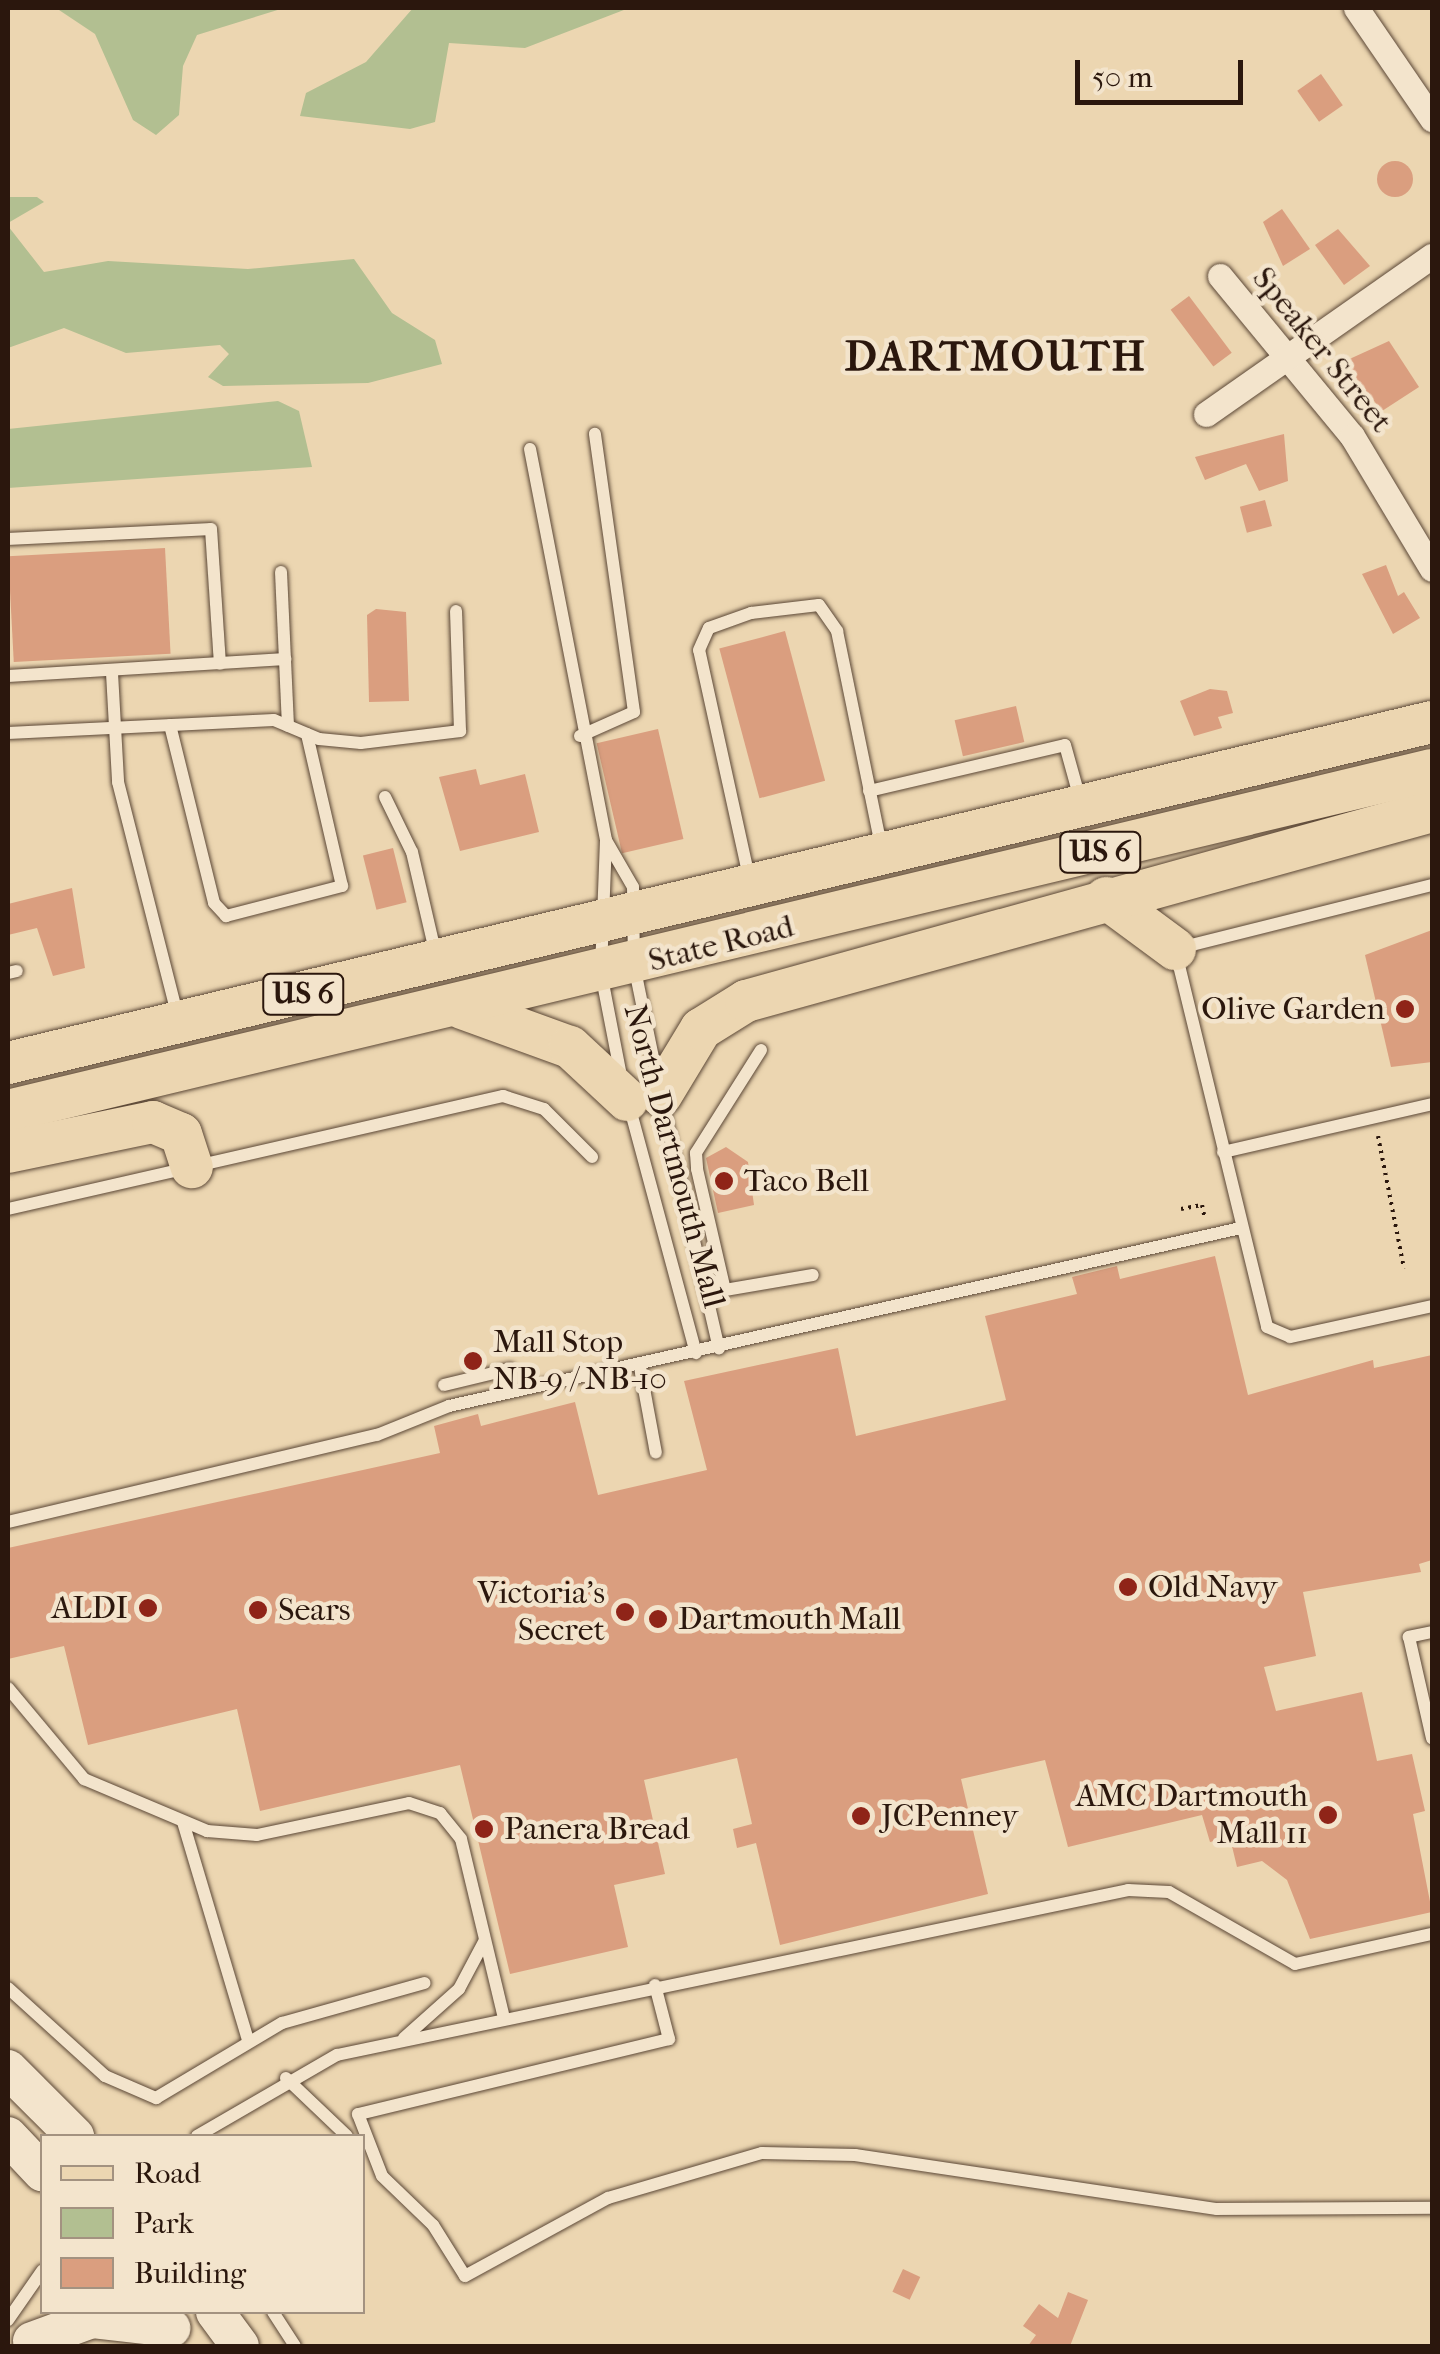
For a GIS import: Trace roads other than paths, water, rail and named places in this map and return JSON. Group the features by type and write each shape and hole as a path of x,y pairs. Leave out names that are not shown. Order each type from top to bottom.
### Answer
{"main road":[{"name":"State Road","path":"8,1063 884,858 1432,722"},
{"name":"State Road","path":"8,1110 766,934 1432,770"},
{"path":"457,1007 570,1047 644,1098 688,1045 730,1007 1106,898 1432,811"},
{"path":"1106,898 1175,948 1200,875"},
{"path":"766,934 1012,926"},
{"path":"8,1152 153,1122 180,1134 192,1167"},
{"path":"8,2069 72,2134"},
{"path":"8,2136 40,2170"},
{"path":"216,2314 240,2346"},
{"path":"30,2330 92,2319 171,2329"}],"street":[{"path":"1356,8 1432,119"},
{"path":"1206,414 1289,360 1432,256"},
{"name":"Speaker Street","path":"1220,276 1352,436 1432,569"}],"lane":[{"path":"580,736 634,712 595,434"},
{"path":"530,448 580,736 606,840 618,969"},
{"path":"8,540 212,529 220,664"},
{"path":"281,572 288,726"},
{"path":"752,889 699,650 709,628 819,605 837,631 884,858"},
{"path":"8,733 170,725 288,726 307,734 360,743 460,732 456,611"},
{"path":"8,676 112,673 285,659"},
{"path":"112,673 118,782 179,1023"},
{"path":"170,725 214,903 226,916 342,886 307,734"},
{"path":"869,790 1065,745 1082,810"},
{"path":"385,797 412,852 437,962"},
{"name":"North Dartmouth Mall","path":"606,840 633,888 616,921 618,969 696,1354"},
{"path":"1432,885 1175,948 1262,1318 1280,1336 1432,1306"},
{"name":"North Dartmouth Mall","path":"618,969 644,1098 718,1348"},
{"path":"762,1050 696,1153 696,1169 725,1290 813,1275"},
{"path":"8,1209 512,1095 544,1109 592,1157"},
{"path":"1223,1152 1432,1104"},
{"path":"8,1522 378,1435 449,1406 640,1367 1240,1228"},
{"path":"640,1367 656,1454"},
{"path":"444,1385 510,1369"},
{"path":"1432,1632 1410,1637 1432,1738"},
{"path":"8,1688 71,1769 184,1822 257,1835 420,1804 457,1830 504,2018"},
{"path":"184,1822 248,2040"},
{"path":"200,2134 286,2078 402,2039 656,1985 783,1968 1142,1888 1169,1892 1295,1964 1432,1934"},
{"path":"402,2039 459,1989 486,1939"},
{"path":"8,1988 105,2076 148,2096 169,2092 248,2040 424,1983"},
{"path":"363,2134 358,2114 669,2039 656,1985"},
{"path":"286,2078 344,2134"},
{"path":"368,2155 464,2276 608,2198 762,2153 855,2155 1217,2209 1432,2208"},
{"path":"30,2330 40,2281"},
{"path":"276,2317 295,2346"}],"place":[{"name":"Olive Garden","path":"1405,1009"},
{"name":"Taco Bell","path":"724,1181"},
{"name":"Mall Stop NB-9 / NB-10","path":"473,1361"},
{"name":"Old Navy","path":"1128,1587"},
{"name":"ALDI","path":"148,1608"},
{"name":"Sears","path":"258,1610"},
{"name":"Victoria's Secret","path":"625,1612"},
{"name":"Dartmouth Mall","path":"658,1619"},
{"name":"AMC Dartmouth Mall 11","path":"1328,1815"},
{"name":"JCPenney","path":"861,1816"},
{"name":"Panera Bread","path":"484,1829"}],"district":[{"name":"DARTMOUTH","path":"996,357"}]}
